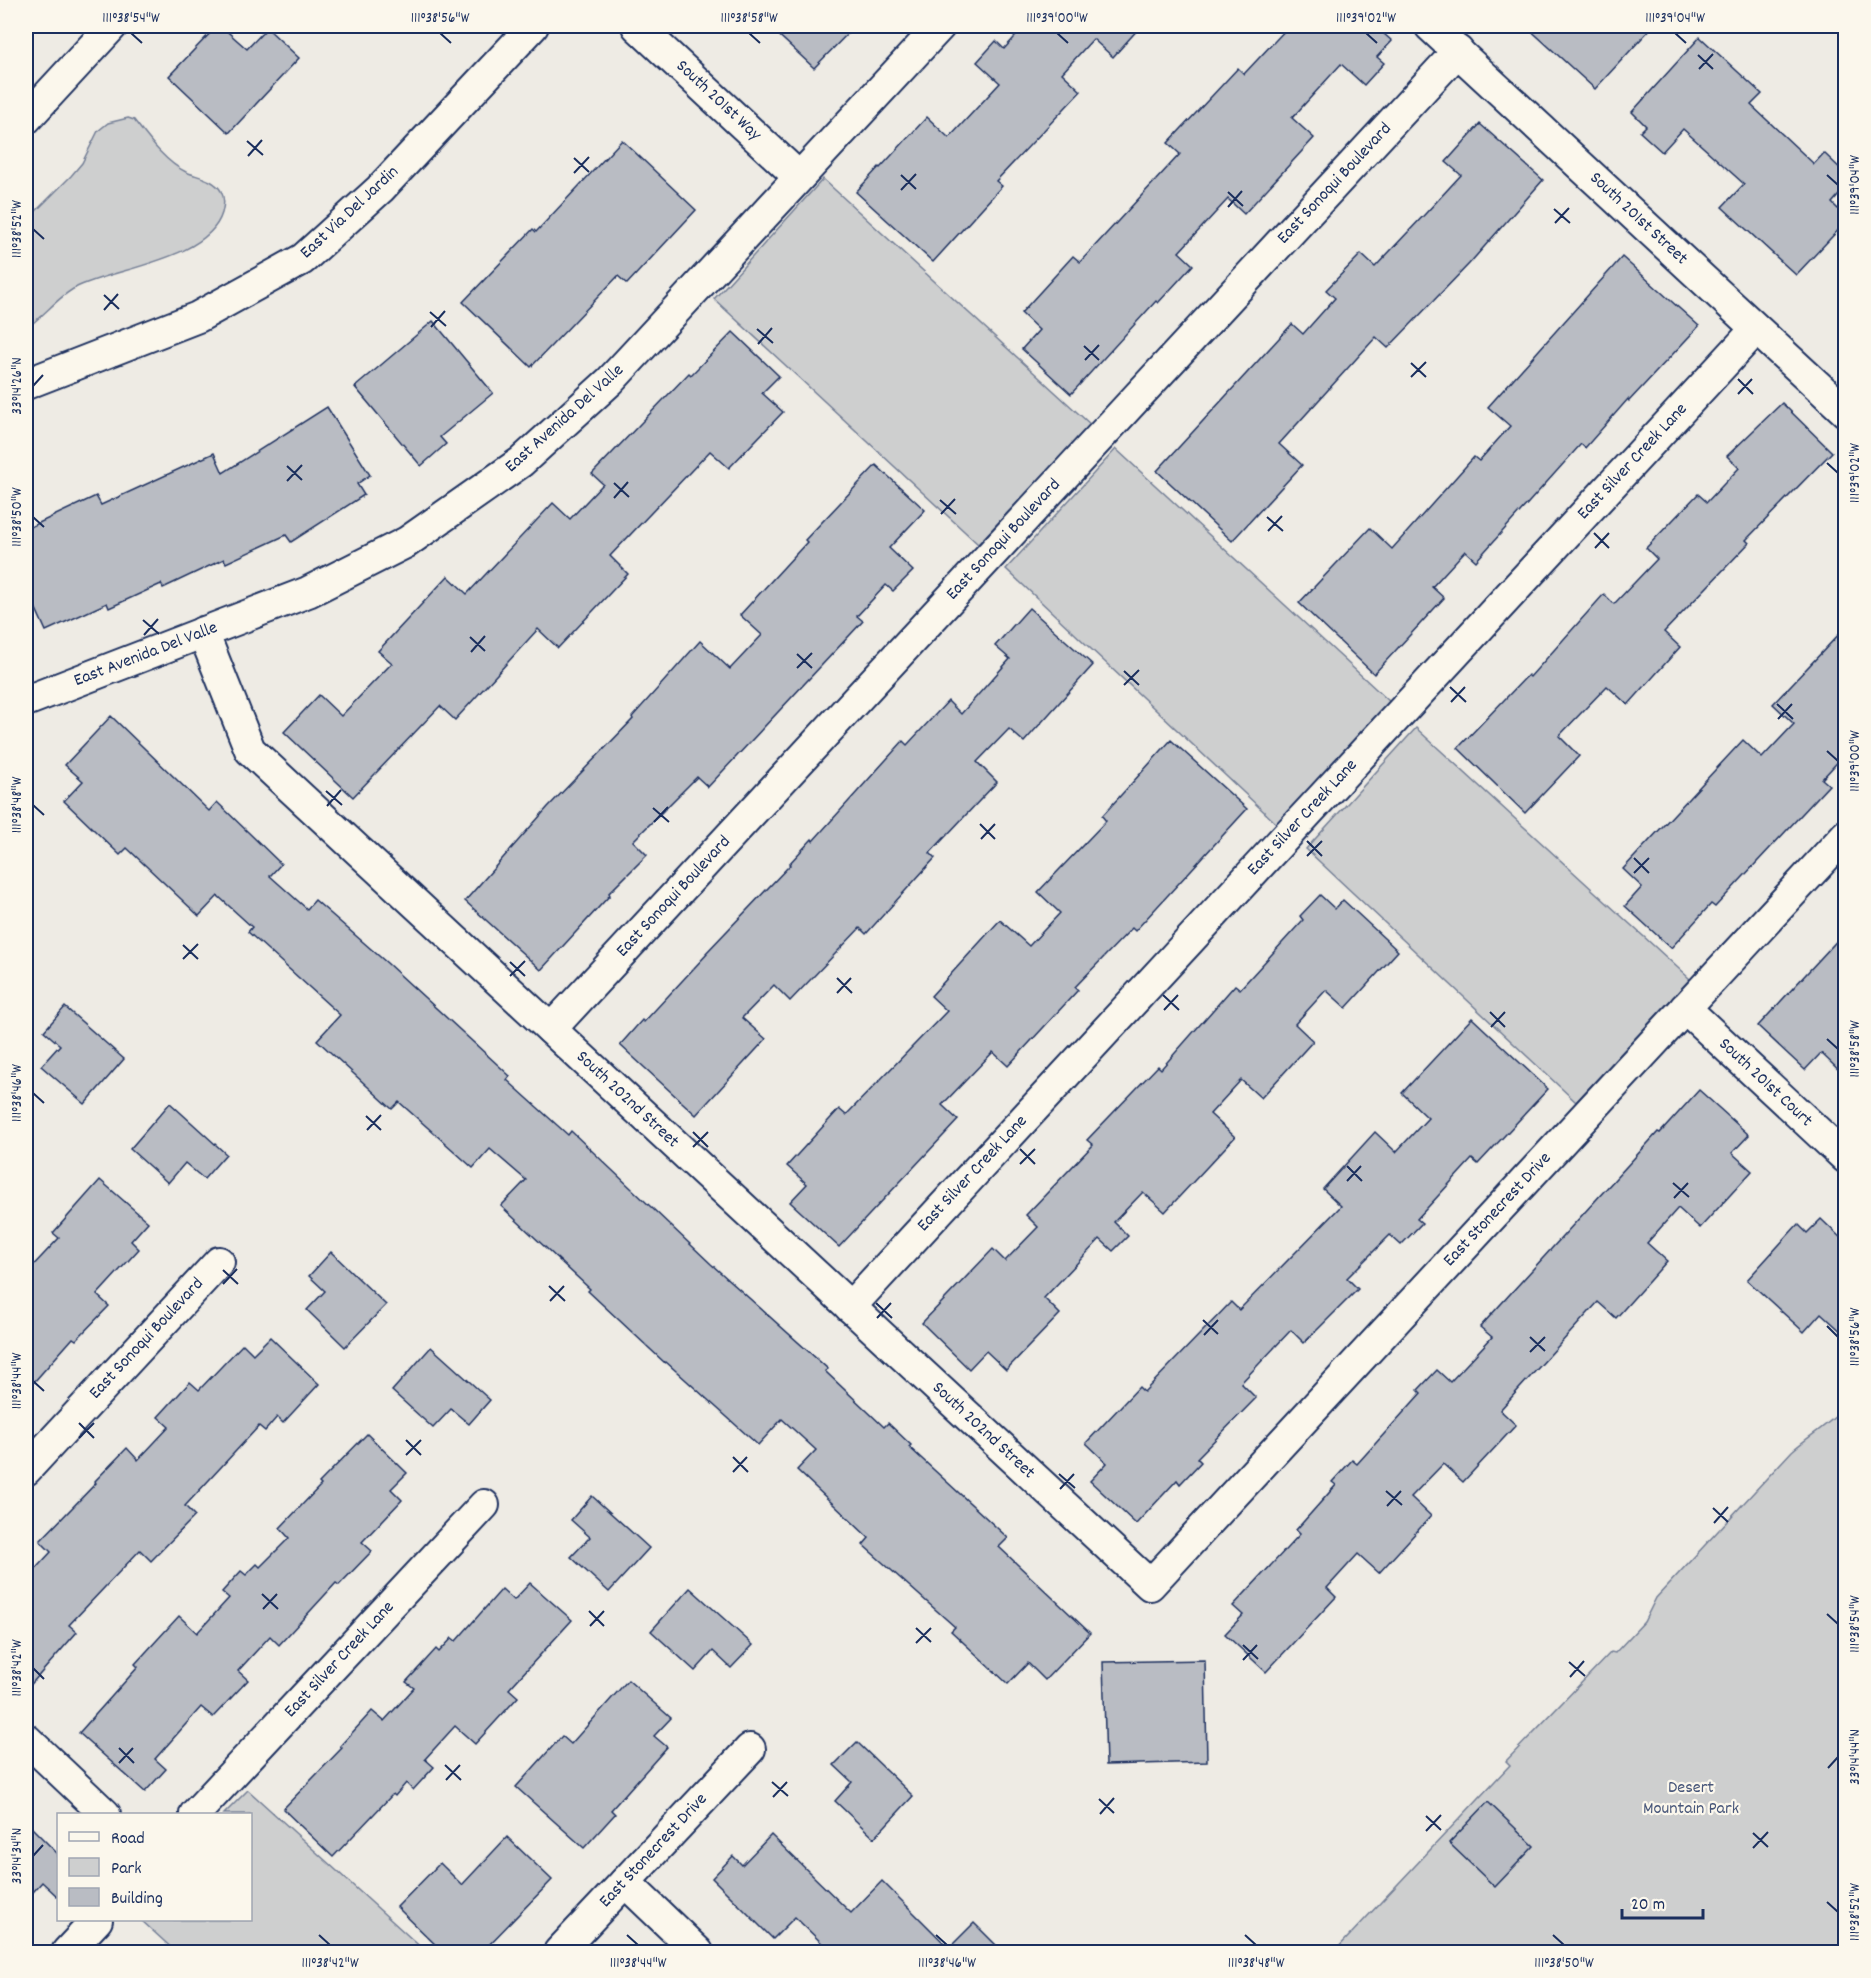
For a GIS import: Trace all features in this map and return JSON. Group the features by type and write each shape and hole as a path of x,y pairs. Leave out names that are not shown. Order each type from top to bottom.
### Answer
{"street":[{"path":"26,119 112,26"},
{"name":"East Via Del Jardin","path":"26,384 198,317 303,259 380,189 533,26"},
{"name":"South 201st Way","path":"637,26 800,177"},
{"name":"East Avenida Del Valle","path":"26,701 308,592 407,542 521,462 610,381 940,26"},
{"name":"South 201st Street","path":"1430,26 1845,412"},
{"name":"East Sonoqui Boulevard","path":"551,1029 1458,51"},
{"name":"East Silver Creek Lane","path":"850,1307 1756,329"},
{"name":"South 202nd Street","path":"203,632 250,750 1150,1585"},
{"name":"East Stonecrest Drive","path":"1150,1585 1845,835"},
{"name":"South 201st Court","path":"1685,1008 1845,1158"},
{"name":"East Sonoqui Boulevard","path":"26,1470 219,1262"},
{"name":"East Silver Creek Lane","path":"197,1813 484,1505"},
{"path":"26,1739 103,1813"},
{"name":"East Stonecrest Drive","path":"559,1953 750,1749"},
{"path":"625,1882 698,1953"},
{"path":"67,1953 96,1921"}],"green space":[{"path":"128,118 134,120 157,149 178,168 210,181 218,187 224,199 222,213 213,229 199,242 158,261 75,288 26,328 26,221 82,163 98,131 108,123"},
{"path":"823,179 1091,425 978,544 714,299"},
{"path":"1116,449 1390,702 1277,824 1006,569"},
{"path":"1416,728 1690,979 1576,1102 1306,849"},
{"name":"Desert Mountain Park","path":"1845,1407 1845,1952 1334,1952 1510,1765 1506,1761 1611,1652 1615,1653 1644,1622 1656,1598 1792,1451"},
{"path":"248,1790 426,1952 176,1952 142,1921 252,1921 252,1813 225,1813"}],"building":[{"path":"217,26 221,26 247,49 267,28 299,58 229,133 169,76"},
{"path":"769,26 855,26 814,68"},
{"path":"1025,26 1141,26 1113,57 1093,39 1062,73 1081,91 996,181 1002,186 933,262 856,192 927,117 949,138 1000,83 977,62 996,41 1004,49"},
{"path":"1289,26 1375,26 1392,41 1377,57 1384,63 1364,85 1341,64 1292,118 1314,138 1244,214 1228,199 1179,252 1193,265 1158,303 1156,301 1071,394 1022,349 1039,330 1021,313 1073,256 1080,262 1180,154 1168,143 1238,68 1244,74"},
{"path":"1526,26 1653,26 1595,89"},
{"path":"1700,37 1762,94 1751,105 1814,164 1824,153 1845,173 1845,188 1832,203 1845,216 1845,223 1796,275 1722,207 1744,184 1683,129 1662,152 1640,132 1646,126 1632,112"},
{"path":"1480,124 1543,180 1469,264 1388,348 1376,337 1279,444 1302,465 1232,541 1157,471 1292,324 1303,334 1335,298 1326,290 1361,254 1375,267 1426,213 1461,175 1446,162"},
{"path":"622,140 696,210 627,284 618,276 531,367 463,302 533,229 536,232"},
{"path":"1622,257 1699,326 1629,401 1628,399 1585,448 1581,444 1476,561 1465,551 1432,587 1444,598 1374,674 1299,603 1370,528 1392,549 1474,457 1479,461 1510,426 1488,407"},
{"path":"433,321 493,393 440,437 446,444 421,466 355,387"},
{"path":"733,332 779,376 762,393 783,412 729,468 710,451 610,556 628,574 558,648 538,629 455,720 440,706 353,797 284,732 319,695 341,716 392,663 378,651 448,576 467,594 553,503 570,519 603,484 592,474 689,373 691,375"},
{"path":"1782,403 1832,452 1746,540 1749,543 1664,632 1680,647 1628,705 1607,686 1559,736 1579,756 1525,813 1458,748 1528,675 1530,677 1604,594 1614,604 1657,559 1646,548 1698,494 1707,502 1739,468 1727,456"},
{"path":"327,407 370,475 357,484 364,495 291,542 286,535 226,563 224,559 163,588 161,584 109,608 107,603 46,631 26,587 26,529 96,496 101,505 214,453 223,473"},
{"path":"876,465 925,510 889,548 913,571 893,591 886,585 857,616 863,621 708,787 697,777 633,841 647,855 609,893 610,895 541,970 465,901 548,807 633,719 632,717 700,641 730,669 762,635 740,615 807,542 805,540"},
{"path":"1029,608 1093,665 1024,742 1009,729 977,762 997,782 930,853 935,858 866,934 860,928 790,1001 774,985 742,1018 766,1039 696,1115 620,1045 642,1020 644,1022 812,839 813,841 903,741 907,745 948,701 961,714 1010,659 995,646"},
{"path":"1845,628 1845,754 1822,779 1829,785 1715,907 1711,904 1671,948 1625,906 1642,887 1623,869 1743,740 1762,758 1794,724 1773,704"},
{"path":"111,716 209,811 217,802 281,864 270,876 307,909 315,900 387,963 510,1076 507,1080 568,1135 571,1131 711,1264 828,1369 825,1371 884,1427 888,1423 911,1445 909,1447 1008,1538 999,1547 1090,1633 1045,1680 1028,1663 1008,1684 951,1631 955,1627 863,1545 869,1538 797,1470 816,1450 782,1419 758,1445 588,1291 590,1289 501,1206 526,1180 490,1149 473,1168 399,1102 392,1109 317,1040 340,1015 248,932 252,927 218,896 199,916 127,848 120,855 64,801 83,781 65,765"},
{"path":"1171,740 1247,809 1135,931 1132,928 1075,987 1078,990 1008,1066 993,1052 942,1105 958,1120 839,1247 790,1202 807,1184 787,1166 839,1109 846,1115 947,1011 931,996 1000,920 1029,946 1060,913 1038,892 1106,821 1102,816"},
{"path":"1320,895 1335,909 1343,900 1398,951 1346,1008 1326,990 1295,1024 1313,1041 1261,1098 1241,1080 1210,1114 1235,1137 1165,1212 1143,1192 1114,1222 1128,1236 1113,1251 1100,1239 1044,1298 1060,1314 1006,1370 986,1351 969,1369 922,1323 993,1249 1005,1261 1038,1227 1026,1215 1093,1145 1087,1140 1158,1066 1161,1069 1235,985 1240,989 1303,920 1300,916"},
{"path":"1845,932 1845,1076 1821,1053 1805,1070 1758,1026"},
{"path":"65,1007 124,1059 85,1104 41,1066 60,1045 44,1031"},
{"path":"1472,1018 1548,1089 1478,1164 1472,1159 1417,1219 1422,1223 1401,1245 1390,1235 1347,1278 1358,1289 1304,1343 1291,1330 1241,1383 1256,1398 1197,1458 1201,1462 1180,1484 1177,1480 1136,1524 1090,1481 1107,1463 1086,1443 1139,1387 1144,1392 1231,1302 1239,1310 1341,1206 1323,1189 1375,1132 1396,1152 1428,1118 1402,1093"},
{"path":"1699,1090 1749,1135 1732,1153 1752,1171 1700,1228 1678,1208 1647,1243 1667,1261 1616,1318 1598,1302 1500,1410 1516,1425 1463,1482 1443,1464 1411,1497 1431,1516 1379,1573 1358,1554 1327,1588 1336,1597 1266,1672 1225,1634 1243,1615 1233,1606 1300,1534 1296,1530 1336,1485 1332,1482 1352,1460 1357,1464 1421,1393 1418,1390 1437,1370 1450,1382 1492,1337 1480,1327"},
{"path":"170,1103 226,1154 204,1179 185,1163 168,1183 130,1149"},
{"path":"100,1180 148,1222 131,1241 139,1249 97,1295 109,1306 76,1340 73,1338 26,1391 26,1273 59,1238 53,1233"},
{"path":"1821,1219 1845,1242 1845,1335 1821,1313 1804,1332 1747,1280 1798,1224 1807,1233"},
{"path":"331,1252 386,1305 345,1347 307,1310 325,1291 309,1276"},
{"path":"270,1337 319,1384 283,1423 277,1417 265,1431 259,1426 185,1506 195,1516 151,1561 140,1550 69,1625 77,1632 26,1690 26,1579 51,1552 40,1541 127,1448 138,1460 169,1427 158,1417 190,1382 199,1390 243,1344 253,1354"},
{"path":"431,1347 490,1400 469,1424 451,1409 433,1428 392,1391"},
{"path":"367,1434 407,1473 391,1489 402,1500 362,1542 372,1551 339,1585 336,1583 279,1645 270,1636 238,1671 248,1680 213,1717 201,1707 155,1759 166,1769 145,1792 79,1733 138,1667 135,1664 179,1616 197,1633 229,1598 222,1592 241,1571 246,1575 257,1564 260,1567 289,1538 280,1528 321,1485 319,1483"},
{"path":"592,1496 649,1548 609,1592 571,1557 590,1537 571,1520"},
{"path":"530,1583 572,1620 509,1689 518,1697 475,1744 455,1726 425,1759 434,1767 413,1790 406,1783 333,1857 283,1809 342,1748 340,1746 372,1711 384,1721 414,1688 406,1682 436,1649 439,1652 452,1638 456,1641 502,1589 514,1600"},
{"path":"690,1588 753,1645 731,1668 713,1651 695,1671 651,1631"},
{"path":"1205,1660 1207,1762 1106,1765 1103,1662"},
{"path":"628,1680 671,1718 654,1736 667,1747 611,1810 615,1814 584,1848 516,1787 562,1736 571,1744"},
{"path":"857,1742 913,1796 874,1838 835,1801 852,1782 834,1765"},
{"path":"1488,1802 1534,1846 1495,1887 1449,1843"},
{"path":"26,1822 57,1853 57,1896 42,1882 26,1900"},
{"path":"771,1835 851,1913 882,1881 949,1948 974,1923 1004,1953 832,1953 795,1917 773,1939 712,1878 733,1856 742,1865"},
{"path":"507,1837 552,1880 481,1953 444,1953 397,1907 440,1863 462,1885"}]}
